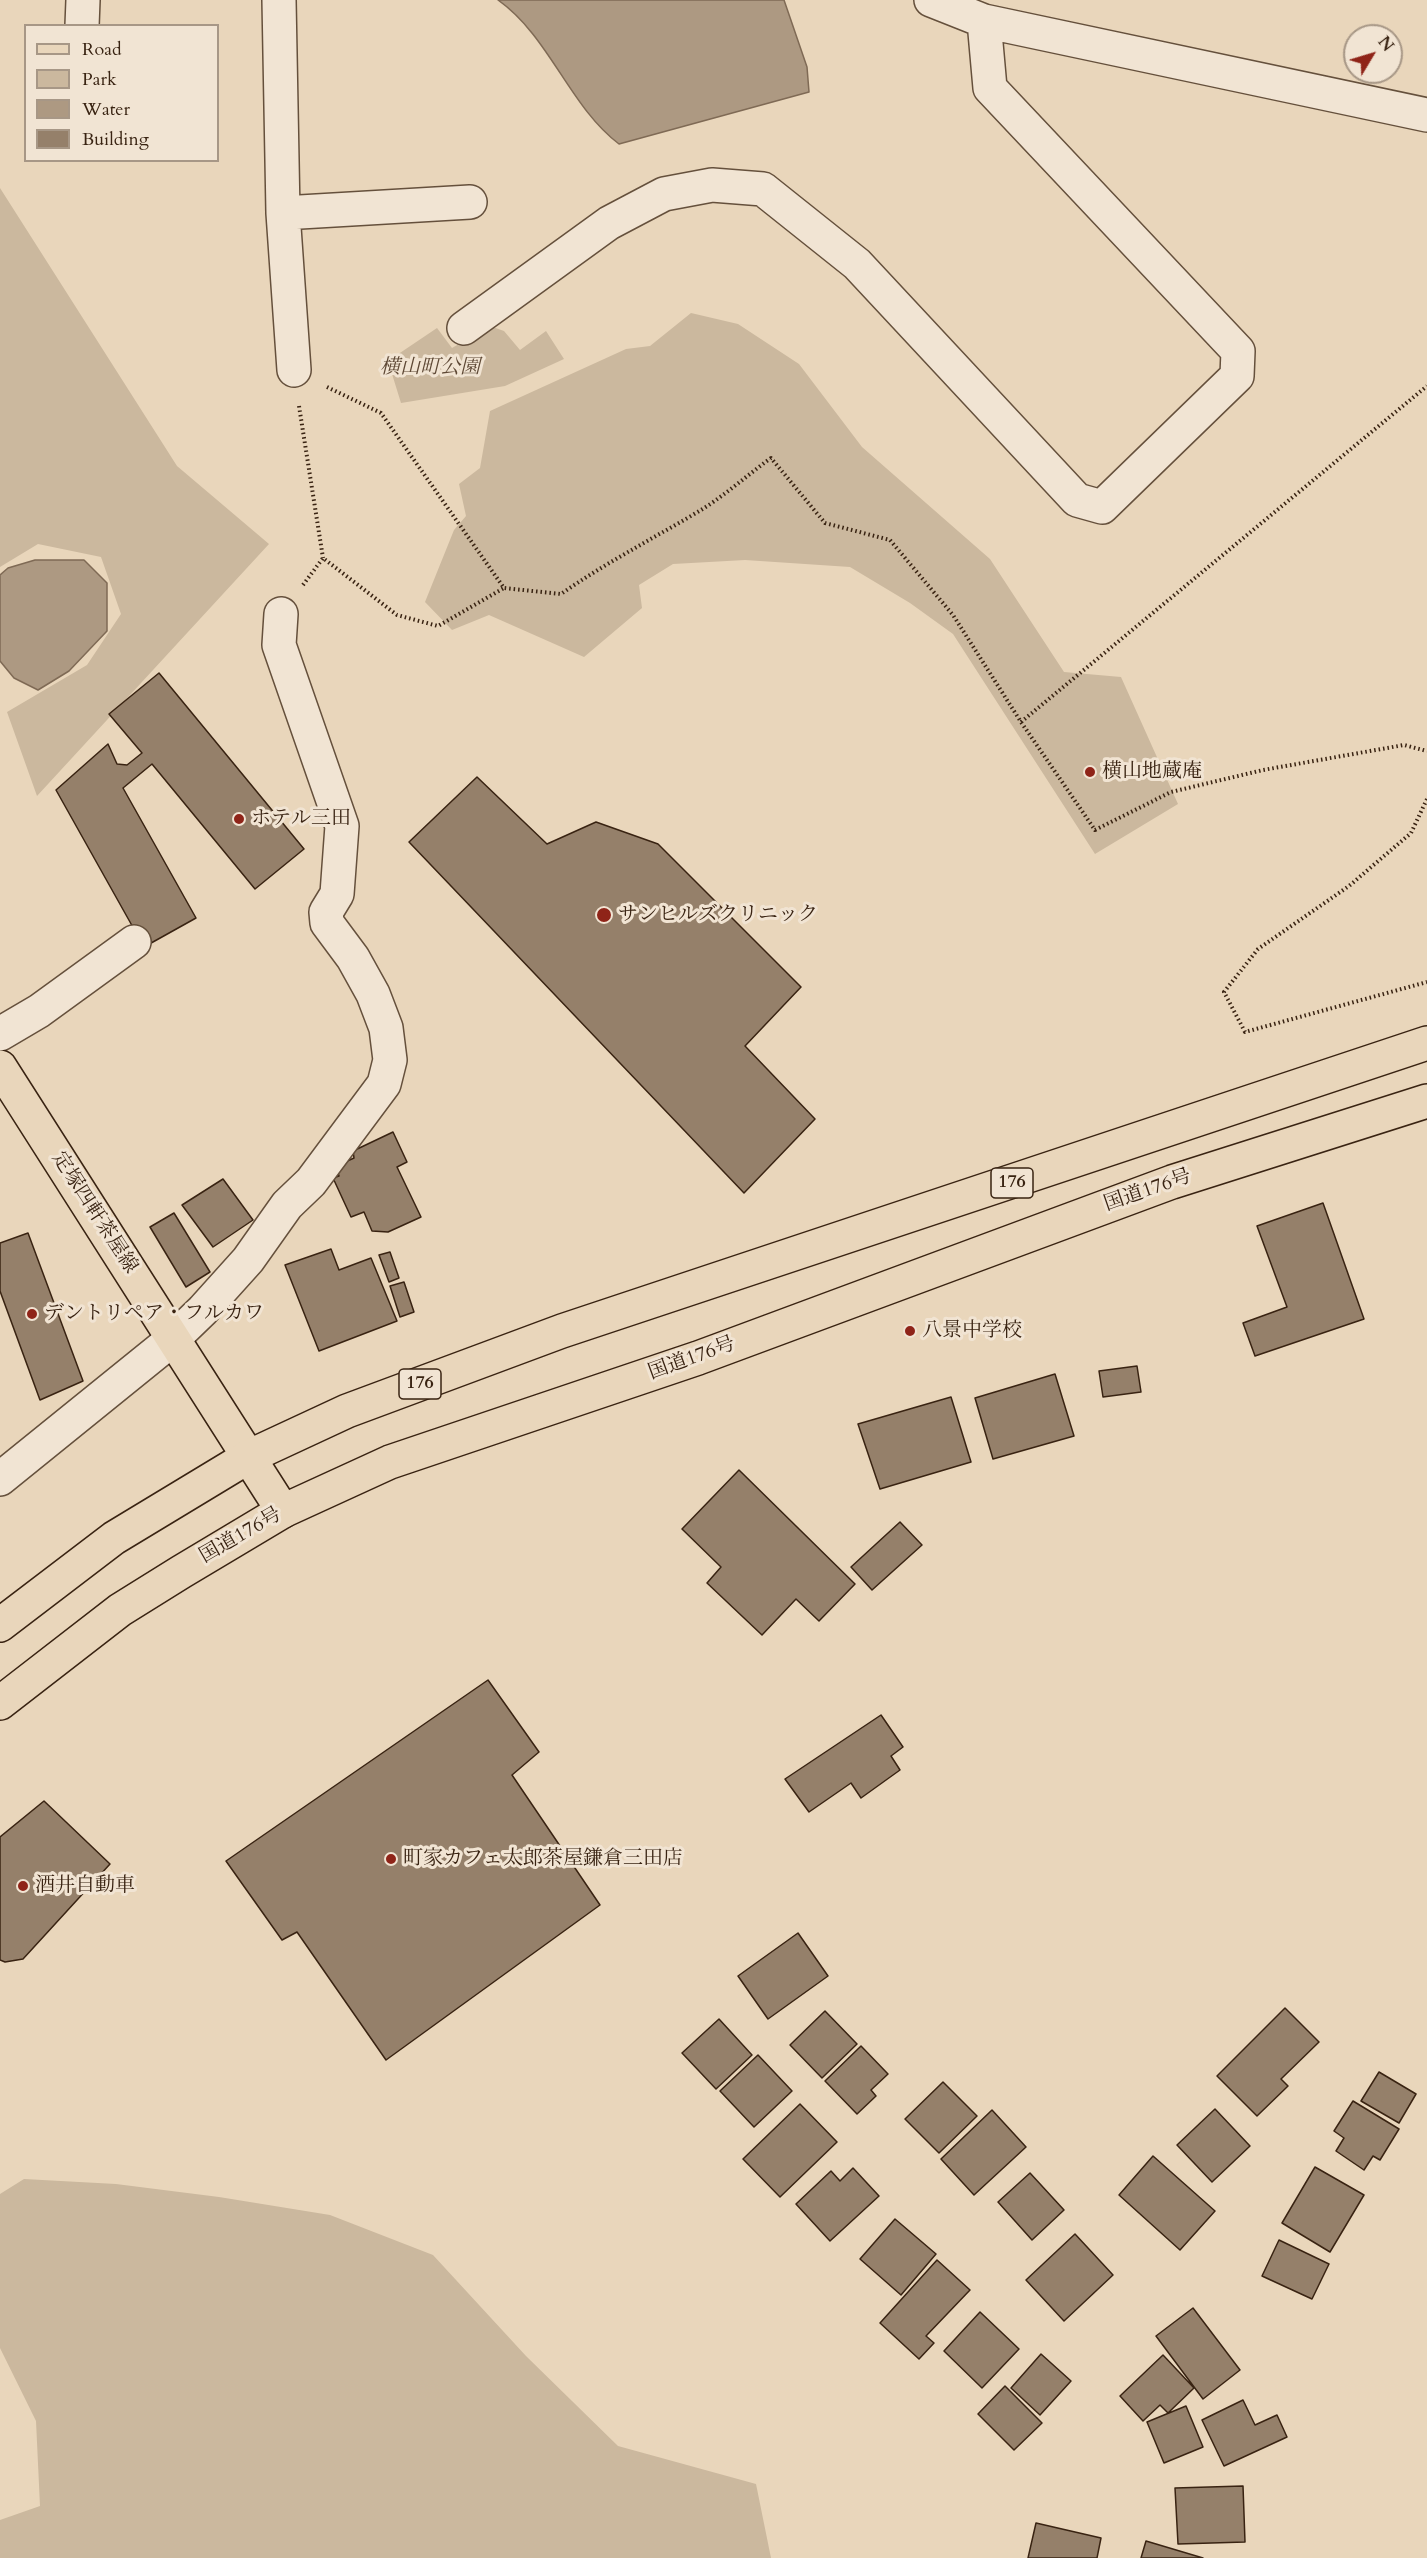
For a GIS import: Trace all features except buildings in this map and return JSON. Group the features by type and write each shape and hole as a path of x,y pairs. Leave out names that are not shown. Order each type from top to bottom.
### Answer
{"main road":[{"name":"176","path":"0,1625 114,1538 248,1457 347,1411 562,1332 1427,1044"},
{"name":"定塚四軒茶屋線","path":"0,1067 283,1511"},
{"name":"国道176号","path":"0,1703 120,1610 283,1511 390,1462 698,1358 1172,1182 1427,1101"}],"street":[{"path":"82,0 82,24"},
{"path":"279,0 283,213 294,370"},
{"path":"931,0 984,21 1427,115"},
{"path":"464,328 609,223 664,194 712,185 764,189 857,264 1077,500 1102,507 1237,376 1238,351 990,88 984,21"},
{"path":"283,213 470,202"},
{"path":"0,1479 173,1339 248,1260 287,1205 310,1182 384,1084 390,1060 386,1028 373,994 353,958 327,922 326,912 337,894 342,826 279,645 281,614"},
{"path":"0,1034 39,1011 134,942"}],"path":[{"path":"294,370 323,558 397,615 438,626 504,588 561,594 604,564 628,554 698,512 771,458 825,523 890,540 953,615 1021,722 1095,830 1171,792 1263,770 1404,745 1427,751"},
{"path":"294,370 381,413 504,588"},
{"path":"1021,722 1427,386"},
{"path":"281,614 323,558"},
{"path":"1427,799 1411,832 1349,886 1258,949 1224,992 1245,1032 1427,982"}],"green space":[{"path":"0,188 177,466 269,544 37,796 7,712 87,665 121,614 101,557 38,544 0,567"},
{"path":"691,313 738,324 799,364 862,447 990,559 1064,672 1121,677 1178,804 1095,854 953,634 910,603 850,567 745,560 673,564 639,585 642,608 584,657 489,615 452,630 425,602 454,530 466,516 459,484 480,468 490,411 626,349 650,346"},
{"name":"横山町公園","path":"490,326 504,331 520,350 546,331 564,359 505,386 401,403 388,361 437,328 452,348"},
{"path":"24,2179 116,2184 219,2197 330,2215 433,2255 526,2356 618,2446 756,2484 771,2558 0,2558 0,2520 40,2506 36,2421 0,2348 0,2194"}],"water":[{"path":"498,0 784,0 807,67 809,92 619,144 586,111 532,33"},
{"path":"35,560 84,560 107,583 107,631 69,671 38,690 14,678 0,661 0,575 8,568"}],"place":[{"name":"横山地蔵庵","path":"1090,772"},
{"name":"ホテル三田","path":"239,819"},
{"name":"サンヒルズクリニック","path":"604,915"},
{"name":"デントリペア・フルカワ","path":"32,1314"},
{"name":"八景中学校","path":"910,1331"},
{"name":"町家カフェ太郎茶屋鎌倉三田店","path":"391,1859"},
{"name":"酒井自動車","path":"23,1886"}]}
